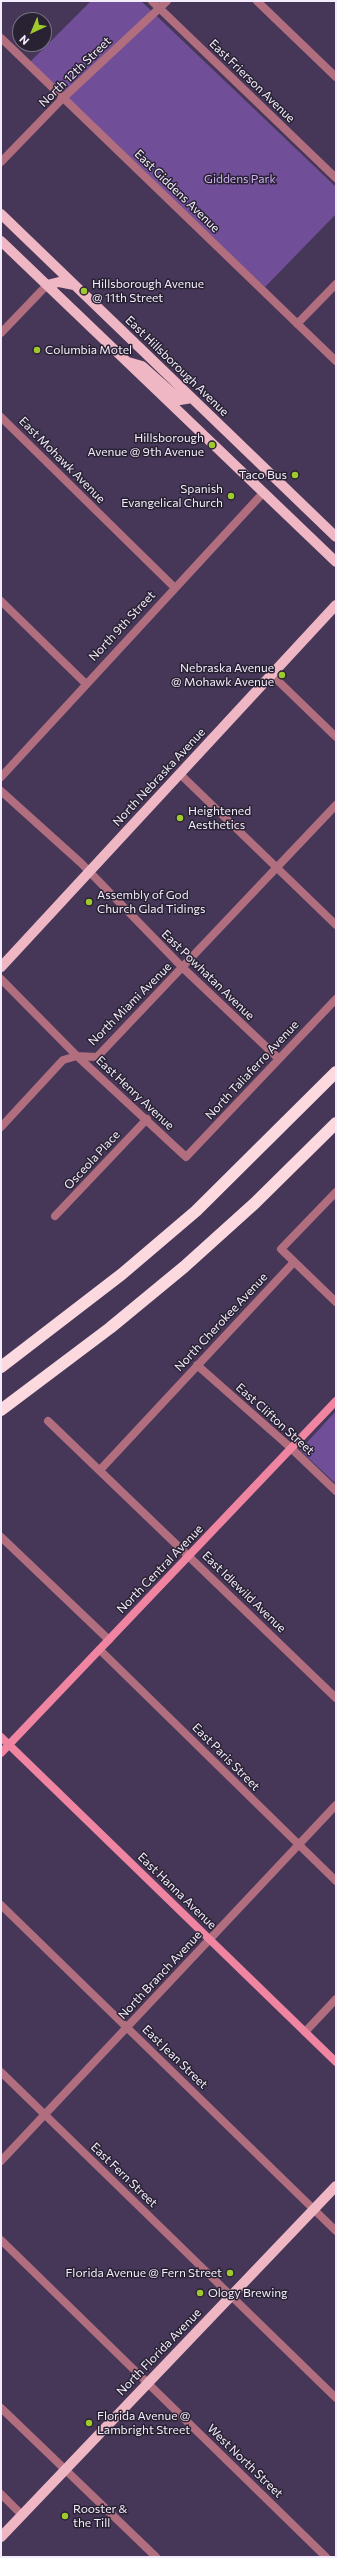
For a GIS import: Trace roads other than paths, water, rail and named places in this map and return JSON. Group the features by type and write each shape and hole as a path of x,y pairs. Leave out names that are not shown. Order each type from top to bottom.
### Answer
{"highway":[{"path":"1,1367 122,1274 185,1220 231,1177 336,1072"},
{"path":"1,1410 104,1332 184,1267 255,1203 334,1126"}],"main road":[{"name":"East Hillsborough Avenue","path":"1,214 336,537"},
{"path":"1,241 336,562"},
{"path":"47,285 59,282 74,285"},
{"path":"126,362 142,366 180,400 192,398"},
{"name":"North Nebraska Avenue","path":"1,967 336,605"},
{"name":"North Florida Avenue","path":"1,2537 336,2186"}],"street":[{"name":"East Frierson Avenue","path":"152,1 336,178"},
{"name":"North 12th Street","path":"1,162 63,98 167,1"},
{"path":"257,1 336,77"},
{"name":"East Giddens Avenue","path":"1,38 336,361"},
{"path":"297,324 336,284"},
{"path":"1,333 47,285"},
{"name":"East Mohawk Avenue","path":"1,417 174,587"},
{"name":"North 9th Street","path":"1,777 85,683 263,492"},
{"path":"1,601 85,683"},
{"path":"272,675 336,738"},
{"path":"180,774 336,925"},
{"name":"East Powhatan Avenue","path":"1,791 89,873 183,968 279,1059"},
{"name":"North Miami Avenue","path":"77,1056 97,1057 336,805"},
{"name":"East Henry Avenue","path":"1,979 77,1056 186,1157"},
{"name":"North Taliaferro Avenue","path":"186,1157 336,999"},
{"path":"1,1127 63,1060 77,1056"},
{"name":"Osceola Place","path":"55,1216 147,1120"},
{"path":"336,1192 281,1249 336,1302"},
{"name":"North Cherokee Avenue","path":"100,1470 294,1262"},
{"name":"East Clifton Street","path":"197,1365 291,1448 336,1491"},
{"name":"North Central Avenue","path":"1,1753 336,1401"},
{"name":"East Idlewild Avenue","path":"48,1421 336,1698"},
{"path":"1,1537 109,1640"},
{"name":"East Paris Street","path":"100,1650 336,1881"},
{"name":"East Hanna Avenue","path":"1,1737 336,2062"},
{"name":"North Branch Avenue","path":"1,2161 128,2028 336,1805"},
{"name":"East Jean Street","path":"1,1905 336,2231"},
{"path":"305,2032 336,1999"},
{"name":"East Fern Street","path":"1,2072 336,2398"},
{"name":"West North Street","path":"1,2240 326,2557"},
{"path":"1,2408 156,2557"},
{"path":"1,2494 22,2515"}],"place":[{"name":"Hillsborough Avenue @ 11th Street","path":"84,291"},
{"name":"Columbia Motel","path":"37,350"},
{"name":"Hillsborough Avenue @ 9th Avenue","path":"212,445"},
{"name":"Taco Bus","path":"295,475"},
{"name":"Spanish Evangelical Church","path":"231,496"},
{"name":"Nebraska Avenue @ Mohawk Avenue","path":"282,675"},
{"name":"Heightened Aesthetics","path":"180,818"},
{"name":"Assembly of God Church Glad Tidings","path":"89,902"},
{"name":"Florida Avenue @ Fern Street","path":"230,2273"},
{"name":"Ology Brewing","path":"200,2293"},
{"name":"Florida Avenue @ Lambright Street","path":"89,2423"},
{"name":"Rooster & the Till","path":"65,2516"}],"park label":[{"name":"Giddens Park","path":"240,179"}]}
